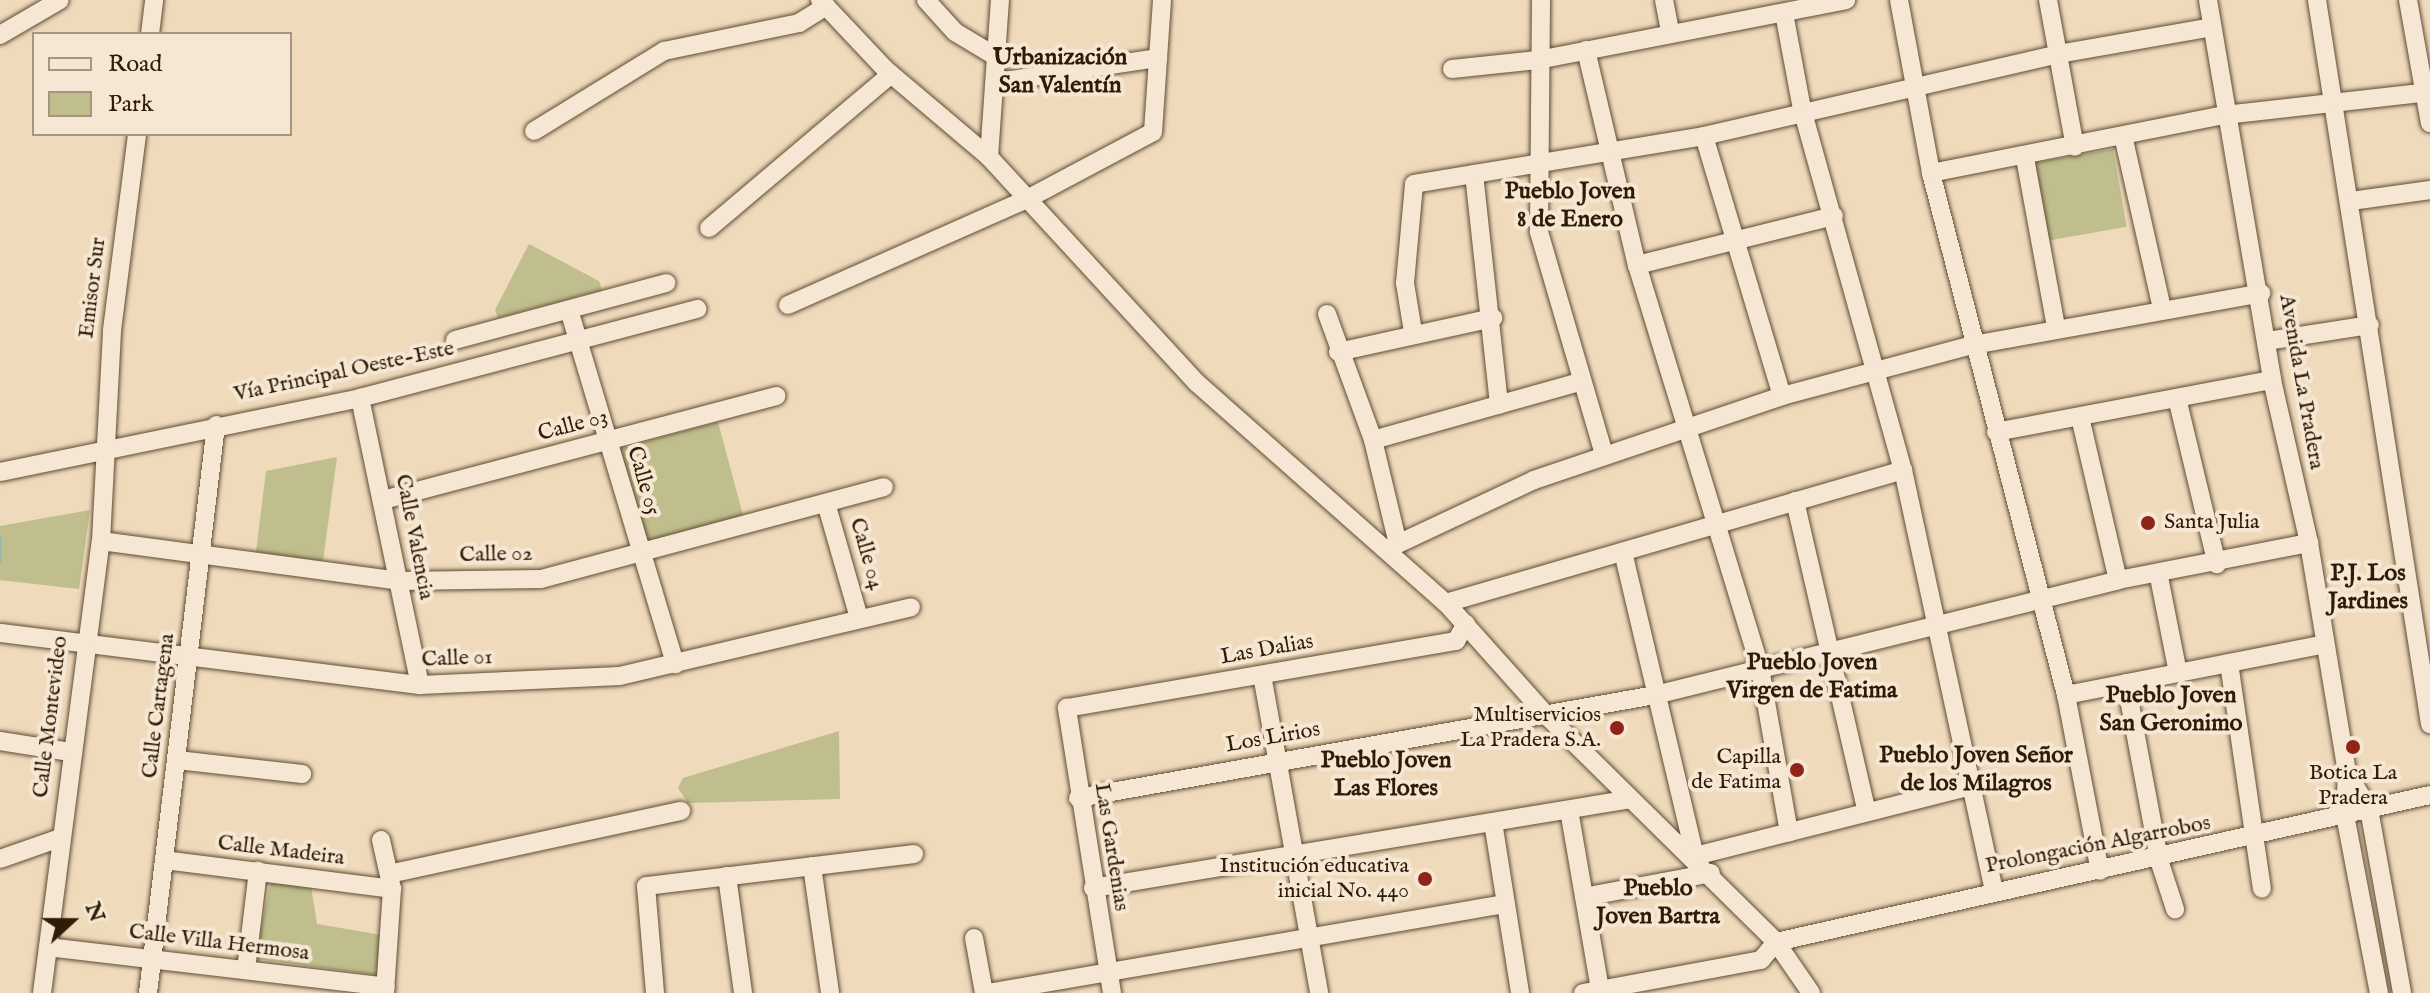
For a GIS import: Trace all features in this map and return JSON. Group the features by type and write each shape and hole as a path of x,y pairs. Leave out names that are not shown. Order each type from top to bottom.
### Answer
{"street":[{"path":"0,35 60,0"},
{"path":"150,32 154,0"},
{"path":"926,0 955,32 1000,59"},
{"path":"989,157 1000,59 1000,0"},
{"path":"788,305 1029,198 1153,132 1162,0"},
{"path":"1541,0 1538,60 1539,232 1579,382 1604,455"},
{"path":"1664,0 1670,32"},
{"path":"1452,69 1538,60 1846,0"},
{"path":"1899,0 1931,173 1973,345 2066,695 2100,871"},
{"path":"2048,0 2075,147"},
{"name":"Avenida La Pradera","path":"2208,0 2225,115 2261,293 2272,380 2309,543 2347,773 2345,815 2379,993"},
{"path":"2317,0 2336,100 2426,659 2430,724"},
{"path":"2408,0 2427,92 2430,123"},
{"path":"534,131 664,51 799,23 823,3 891,74 989,157 1197,383 1393,546 1548,717 1631,799 1695,856 1776,942 1811,993"},
{"path":"1784,13 1802,109 1903,470 1939,624 1994,890"},
{"path":"1413,332 1405,283 1414,184 1704,136 1802,109 2058,54 2212,27"},
{"path":"1586,50 1637,265 1687,429 1721,524 1760,668 1789,832"},
{"path":"997,82 1158,58"},
{"path":"709,228 891,74"},
{"path":"1931,173 2124,140 2225,115 2427,92"},
{"name":"Emisor Sur","path":"111,448 105,431 112,330 137,136"},
{"path":"1704,136 1732,244 1782,396"},
{"path":"2124,140 2162,308"},
{"path":"2025,158 2056,327"},
{"path":"1474,174 1493,318 1499,405"},
{"path":"2351,201 2430,190"},
{"path":"1637,265 1732,244 1834,216"},
{"name":"Vía Principal Oeste-Este","path":"455,340 666,283"},
{"path":"1393,546 1604,455 1782,396 1973,345 2056,327 2261,293"},
{"name":"Vía Principal Oeste-Este","path":"0,472 216,425 360,398 697,309"},
{"name":"Calle 05","path":"569,310 675,664"},
{"path":"1327,314 1338,352 1373,440 1393,546"},
{"path":"1338,352 1413,332 1493,318"},
{"path":"2267,341 2370,325"},
{"path":"1996,432 2272,380"},
{"path":"1373,440 1579,382"},
{"name":"Calle 03","path":"383,500 776,396"},
{"name":"Calle Valencia","path":"360,398 420,685"},
{"path":"2177,398 2217,564"},
{"path":"2080,417 2118,580"},
{"name":"Calle Cartagena","path":"148,993 216,425"},
{"name":"Calle Montevideo","path":"42,993 70,752 101,541 111,448"},
{"path":"1446,603 1903,470"},
{"name":"Calle 02","path":"101,541 399,581 541,579 884,487"},
{"path":"1795,501 1867,812"},
{"name":"Calle 04","path":"826,503 859,618"},
{"name":"Los Lirios","path":"1078,798 1278,760 1548,717 1655,695 2118,580 2159,577 2309,543"},
{"path":"1623,552 1695,856"},
{"path":"2159,577 2178,673"},
{"name":"Calle 01","path":"1,633 420,685 620,676 911,607"},
{"name":"Las Dalias","path":"1067,708 1456,641 1466,624"},
{"path":"2066,695 2325,644"},
{"path":"2229,663 2262,889"},
{"path":"1262,675 1319,993"},
{"path":"2126,683 2159,860 2175,909"},
{"name":"Las Gardenias","path":"1067,708 1078,798 1111,984"},
{"path":"0,741 70,752"},
{"path":"177,760 302,774"},
{"name":"Avenida La Pradera","path":"2347,773 2369,809 2402,993"},
{"path":"1695,856 1971,786"},
{"name":"Prolongación Algarrobos","path":"1776,942 1994,890 2159,860 2430,795"},
{"path":"1093,888 1631,799"},
{"path":"1569,810 1598,991 1761,960 1776,942"},
{"name":"Calle Madeira","path":"164,860 391,882 681,811"},
{"path":"1493,822 1520,993"},
{"path":"0,859 60,838"},
{"path":"381,840 391,882 385,990"},
{"path":"655,993 646,886 914,854"},
{"path":"812,866 830,993"},
{"path":"246,970 258,871"},
{"path":"1584,897 1711,873"},
{"path":"727,876 743,993"},
{"path":"974,938 986,993 1111,984 1310,938 1505,904"},
{"name":"Calle Villa Hermosa","path":"48,947 385,990"}],"green space":[{"path":"2113,149 2127,227 2049,241 2035,163"},
{"path":"529,244 599,281 602,290 498,318 495,310"},
{"path":"718,422 743,517 644,543 619,449"},
{"path":"337,457 323,561 256,552 266,471"},
{"path":"90,510 79,589 0,580 0,526"},
{"path":"839,731 840,799 688,803 678,788 683,778"},
{"path":"271,879 311,886 317,924 382,935 377,975 255,959"}],"waterway":[{"path":"0,538 0,562"}],"place":[{"name":"Santa Julia","path":"2148,523"},
{"name":"Multiservicios La Pradera S.A.","path":"1617,728"},
{"name":"Botica La Pradera","path":"2353,747"},
{"name":"Capilla de Fatima","path":"1797,770"},
{"name":"Institución educativa inicial No. 440","path":"1425,879"}],"district":[{"name":"Urbanización San Valentín","path":"1060,72"},
{"name":"Pueblo Joven 8 de Enero","path":"1570,206"},
{"name":"P.J. Los Jardines","path":"2368,588"},
{"name":"Pueblo Joven Virgen de Fatima","path":"1812,677"},
{"name":"Pueblo Joven San Geronimo","path":"2171,710"},
{"name":"Pueblo Joven Señor de los Milagros","path":"1976,770"},
{"name":"Pueblo Joven Las Flores","path":"1386,775"},
{"name":"Pueblo Joven Bartra","path":"1658,903"}]}
